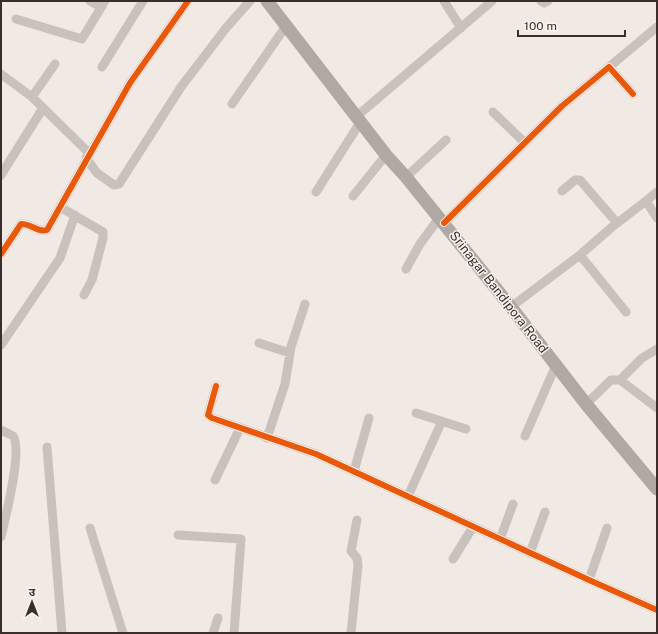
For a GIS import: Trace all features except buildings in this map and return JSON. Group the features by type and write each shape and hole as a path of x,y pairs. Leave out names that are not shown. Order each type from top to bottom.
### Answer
{"highway":[{"name":"Srinagar Bandipora Road","path":"266,1 386,155 442,221 586,404 657,488"}],"street":[{"path":"16,19 82,39 103,4 90,1"},
{"path":"102,66 143,1"},
{"path":"1,254 19,225 25,224 45,231 130,83 188,1"},
{"path":"1,74 32,97 43,108 88,156 100,175 114,185 119,184 176,94 226,28 250,1"},
{"path":"444,1 461,28"},
{"path":"316,192 359,119 492,1"},
{"path":"540,1 544,3 548,1"},
{"path":"232,104 286,26"},
{"path":"406,269 420,244 442,221 562,106 657,26"},
{"path":"32,97 55,64"},
{"path":"609,67 633,94"},
{"path":"1,175 4,163 43,108"},
{"path":"493,112 525,143"},
{"path":"406,177 446,140"},
{"path":"353,196 386,155"},
{"path":"562,191 575,180 580,180 617,223"},
{"path":"511,307 580,255 617,223 657,192"},
{"path":"646,201 657,218"},
{"path":"60,207 100,230 104,235 92,280 84,295"},
{"path":"1,345 60,258 75,215"},
{"path":"580,255 626,312"},
{"path":"267,438 285,384 290,353 305,304"},
{"path":"259,343 290,353"},
{"path":"620,380 642,358 656,352"},
{"path":"525,436 556,365"},
{"path":"586,404 611,380 620,380 657,408"},
{"path":"216,386 208,415 212,418 316,454 657,610"},
{"path":"416,413 466,429"},
{"path":"354,471 369,418"},
{"path":"408,496 442,421"},
{"path":"214,480 240,428"},
{"path":"1,430 13,436 16,446 12,489 1,537"},
{"path":"47,447 62,633"},
{"path":"500,539 513,504"},
{"path":"530,553 545,512"},
{"path":"351,633 358,565 357,558 351,551 357,520"},
{"path":"453,559 473,527"},
{"path":"90,528 123,633"},
{"path":"589,580 607,528"},
{"path":"178,535 237,538 241,540 234,633"},
{"path":"213,633 218,618"}],"cycle path":[{"path":"1,254 21,224 44,231 47,230 130,83 188,1"},
{"path":"444,223 562,106 609,67 633,94"},
{"path":"216,386 208,415 212,418 316,454 657,610"}]}
